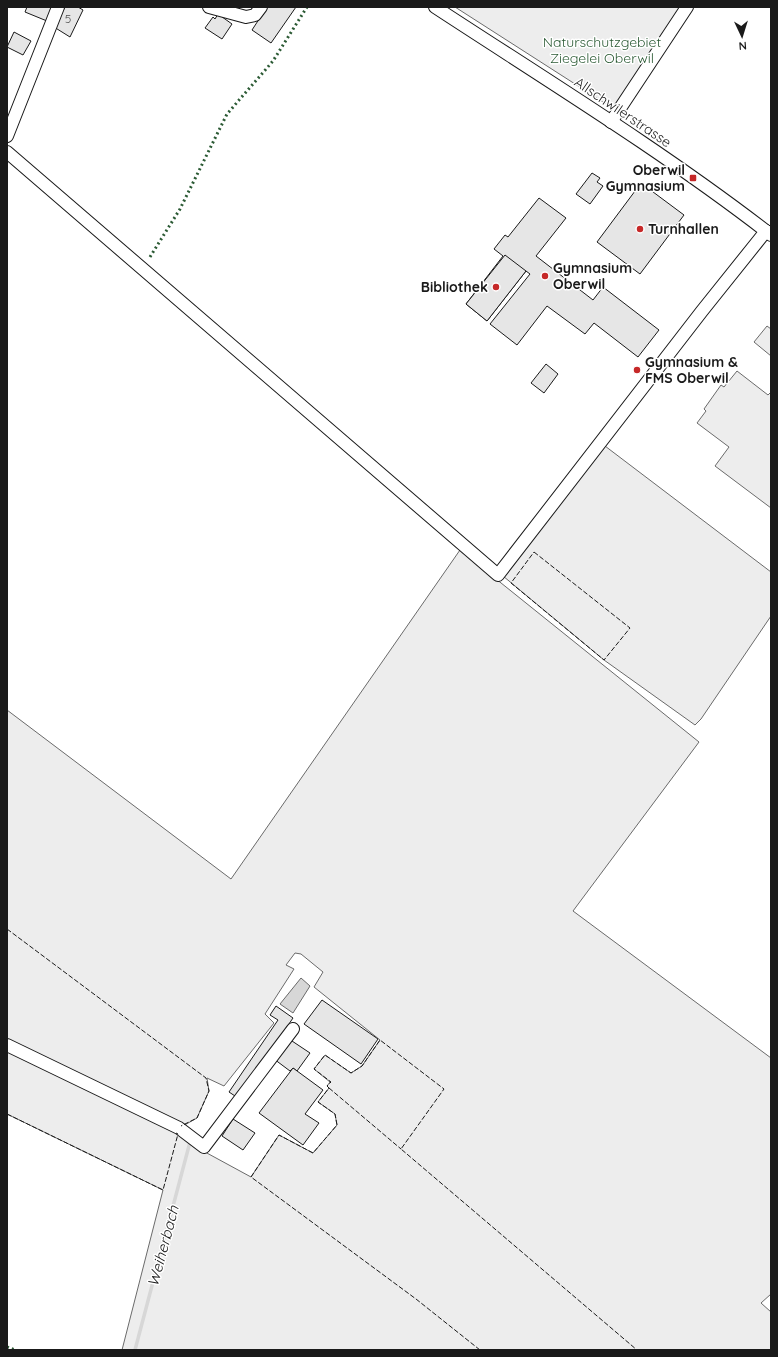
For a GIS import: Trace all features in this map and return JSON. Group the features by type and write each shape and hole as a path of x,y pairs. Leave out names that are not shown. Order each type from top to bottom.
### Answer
{"street":[{"path":"7,136 58,7"},
{"path":"209,7 246,17 255,15 261,7"},
{"name":"Allschwilerstrasse","path":"435,7 611,122 769,233"},
{"path":"611,122 687,7"},
{"path":"7,152 498,575 702,311 769,233"},
{"path":"7,1045 179,1128 204,1147 293,1029"}],"green space":[{"name":"Naturschutzgebiet Ziegelei Oberwil","path":"455,7 682,7 614,109"},
{"path":"767,326 771,329 771,356 754,342"},
{"path":"737,371 768,395 771,392 771,508 715,466 729,447 697,423 706,411 704,409 721,385 724,387"},
{"path":"605,446 771,572 771,616 701,719 695,725 604,660 503,576"},
{"path":"460,550 699,742 573,911 771,1058 771,1294 761,1303 771,1312 771,1350 122,1350 163,1190 7,1114 7,1050 178,1134 205,1152 251,1177 279,1135 313,1153 337,1125 335,1114 318,1102 329,1088 327,1086 330,1082 314,1069 325,1055 351,1073 362,1066 380,1040 314,987 323,972 301,954 295,953 286,965 294,969 265,1014 274,1023 224,1086 207,1078 209,1091 197,1118 181,1127 7,1041 7,710 231,879"}],"shaded area":[{"path":"301,978 310,986 293,1013 280,1004"}],"building":[{"path":"27,7 53,7 47,21 25,12"},
{"path":"65,7 78,7 83,10 70,37 54,27"},
{"path":"267,7 296,7 271,43 252,30"},
{"path":"218,14 232,24 222,39 205,28 213,17 215,19"},
{"path":"14,32 31,41 23,55 7,47"},
{"path":"592,173 600,178 597,182 603,186 590,204 576,194"},
{"name":"Turnhallen","path":"641,183 684,215 640,274 597,242"},
{"name":"Gymnasium Oberwil","path":"539,198 566,218 536,256 593,300 603,287 659,330 638,357 594,323 585,334 547,306 517,345 490,324 530,274 526,271 487,321 466,304 503,256 494,249 505,235 508,237"},
{"name":"Bibliothek","path":"505,255 526,271 487,321 466,304"},
{"path":"546,364 558,374 544,393 531,383"},
{"path":"322,1000 378,1039 361,1064 304,1024"},
{"path":"276,1006 293,1018 238,1098 229,1092 278,1020 270,1015"},
{"path":"289,1039 310,1053 297,1071 293,1068 290,1071 274,1059"},
{"path":"293,1068 323,1090 305,1114 319,1123 303,1145 259,1113"},
{"path":"233,1119 255,1133 243,1150 222,1136"}],"waterway":[{"name":"Weiherbach","path":"135,1350 190,1142"}],"hedge":[{"path":"150,257 180,209 227,114 273,61 307,7"},
{"path":"7,1347 15,1350"}],"fence":[{"path":"534,552 630,628 604,660 511,583 534,552"},
{"path":"7,929 206,1078 209,1091 197,1118 181,1126"},
{"path":"480,1350 416,1299 251,1177 279,1135 313,1153 337,1125 335,1114 318,1102 329,1088 327,1086 331,1082 314,1069 325,1055 351,1073 362,1066 380,1040 444,1089 401,1149 637,1350"},
{"path":"329,1088 401,1149"},
{"path":"7,1114 163,1190 178,1134 176,1133"}],"place":[{"name":"Oberwil Gymnasium","path":"693,178"},
{"name":"Turnhallen","path":"640,229"},
{"name":"Gymnasium Oberwil","path":"545,276"},
{"name":"Bibliothek","path":"496,287"},
{"name":"Gymnasium & FMS Oberwil","path":"637,370"}]}
